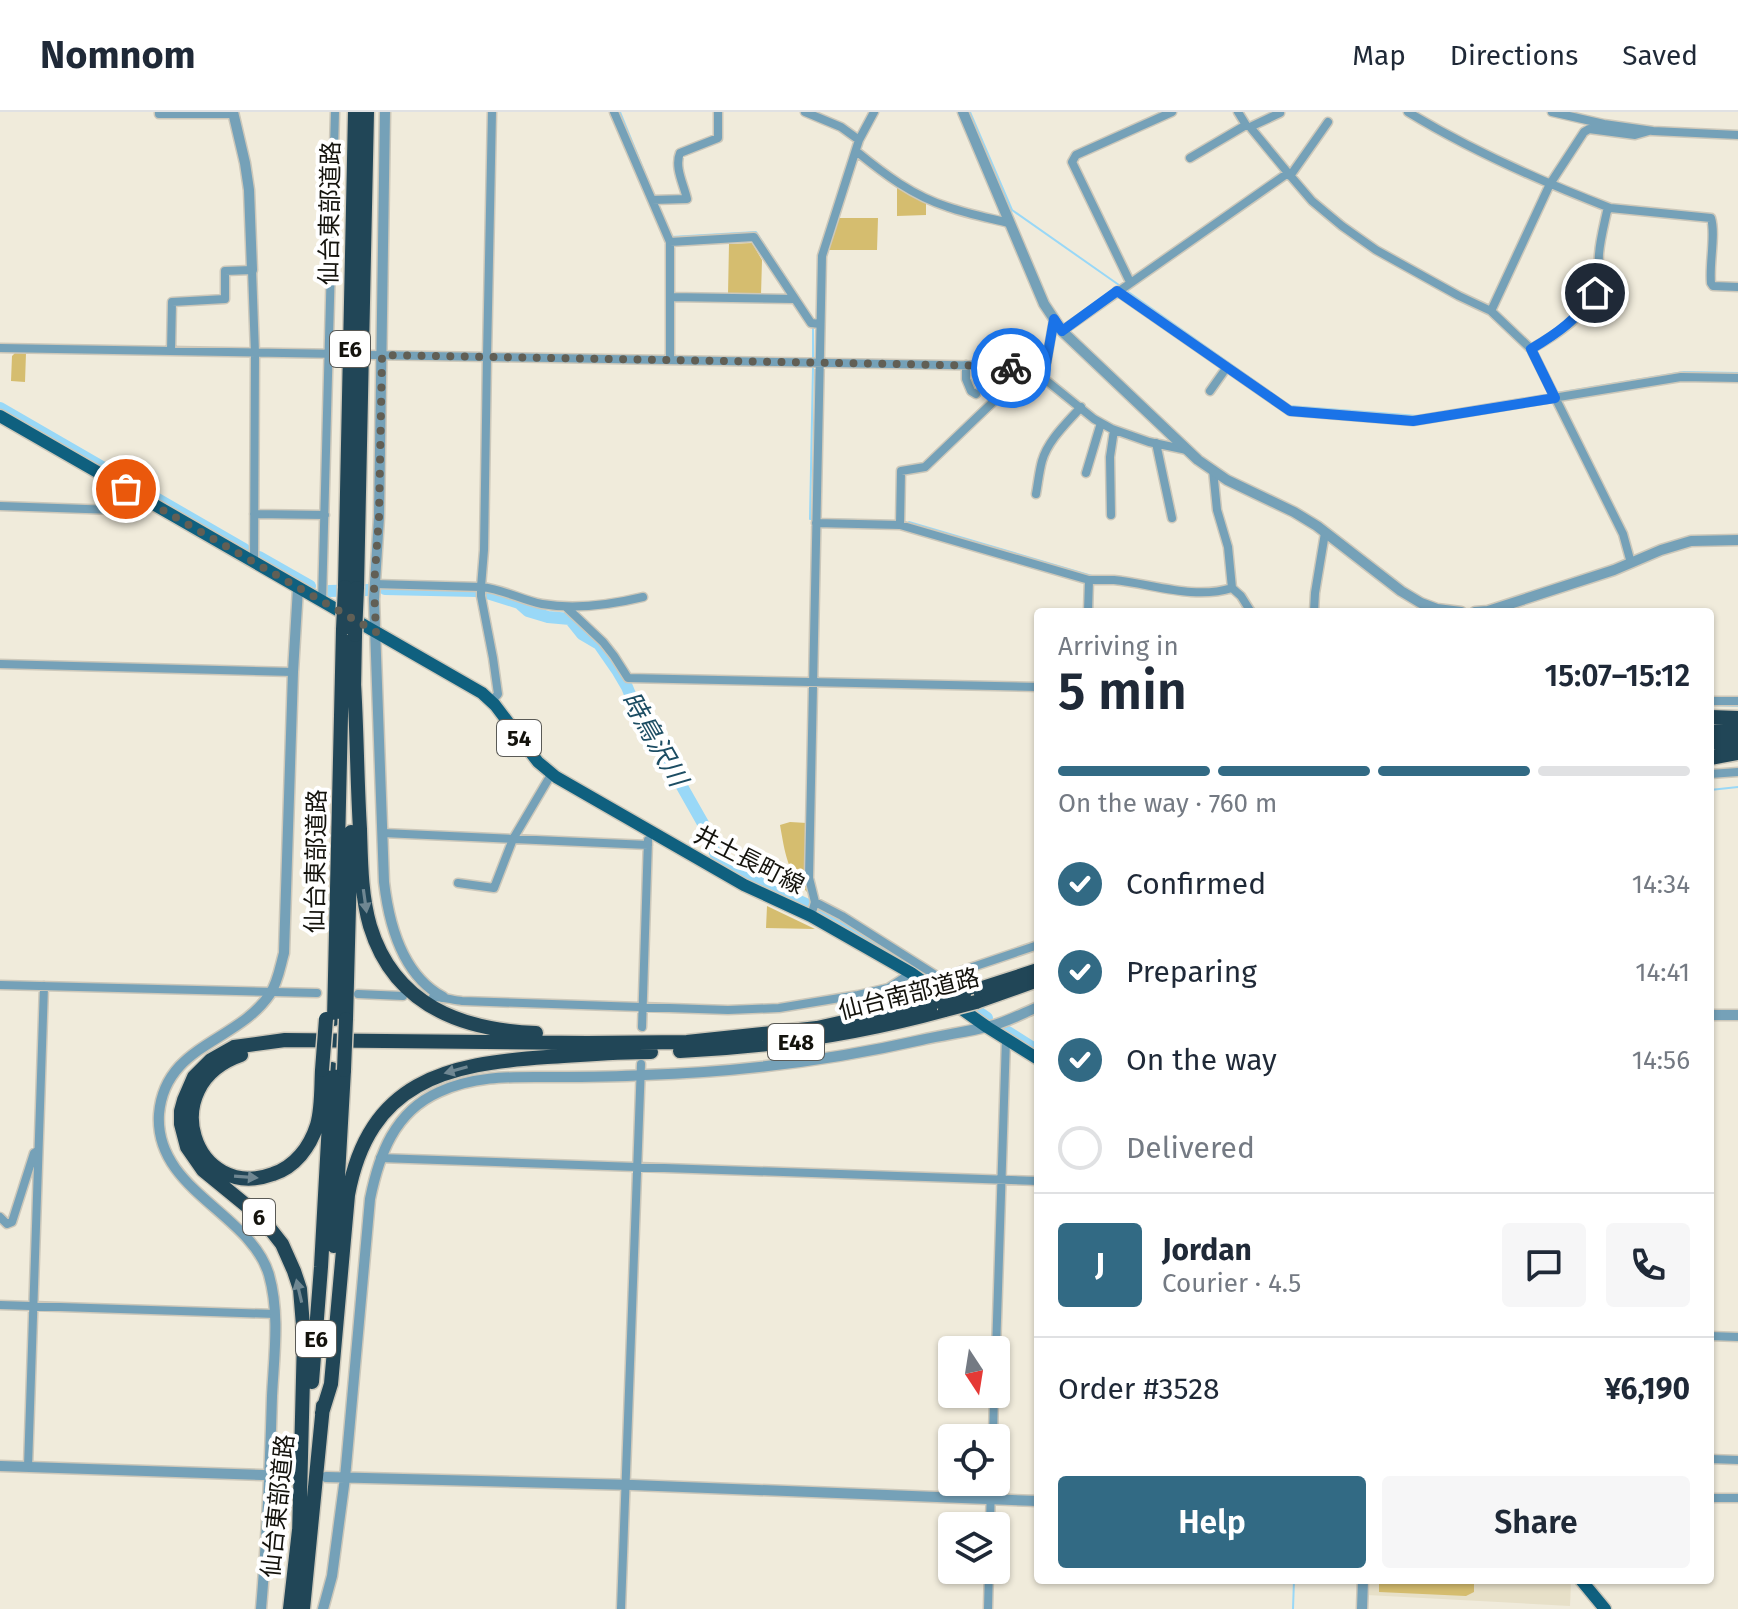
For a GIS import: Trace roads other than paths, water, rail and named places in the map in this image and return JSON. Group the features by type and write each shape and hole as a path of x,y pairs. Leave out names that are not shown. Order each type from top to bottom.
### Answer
{"highway":[{"name":"仙台東部道路","path":"351,587 355,112"},
{"name":"仙台東部道路","path":"290,1609 321,1267 333,1070 367,112"},
{"name":"仙台東部道路","path":"335,1019 354,683 349,632"},
{"path":"354,683 361,865 366,910 383,956 413,993 454,1019 495,1030 713,1038"},
{"path":"1714,717 1738,718"},
{"path":"1714,732 1738,730"},
{"path":"1714,743 1738,741"},
{"path":"1714,757 1738,753"},
{"name":"仙台南部道路","path":"970,998 1034,972"},
{"name":"仙台南部道路","path":"642,1064 720,1049 819,1039 870,1030 940,1006 1034,981"},
{"name":"仙台南部道路","path":"713,1038 817,1028 940,1006"},
{"name":"6","path":"299,1536 304,1353 300,1289 282,1244 271,1230 203,1170 187,1147 181,1111 187,1088 194,1077 221,1053 234,1047 268,1042 587,1043 687,1042 713,1038"},
{"name":"6","path":"333,1070 316,1125 301,1155 285,1170 254,1179 233,1176 215,1167 201,1152 191,1124 196,1094 214,1070 243,1054 272,1049 603,1050 642,1064"},
{"path":"322,1413 331,1384 351,1176 363,1145 378,1121 399,1098 427,1080 453,1070 499,1061 642,1064"},
{"name":"仙台東部道路","path":"303,1609 330,1311 333,1070"}],"main road":[{"name":"井土長町線","path":"0,416 482,693 538,762 552,773 744,885 811,916 911,973 1034,1056"},
{"path":"1584,1584 1605,1609"}],"street":[{"path":"159,112 233,113 245,163 249,190 255,353 254,563"},
{"path":"322,602 335,112"},
{"path":"385,112 379,517 374,584 384,882 393,930 412,968 438,997 462,1001 728,1010 779,1008 858,995 888,988 911,973"},
{"path":"491,702 498,694 481,587 492,112"},
{"path":"614,112 670,242 670,360"},
{"path":"652,200 687,199 677,155 718,138 718,112"},
{"path":"805,112 841,127 859,140"},
{"path":"811,916 815,902 809,878 822,256 859,140 874,112"},
{"path":"963,112 1044,304 1062,331 1198,460 1227,480 1294,512 1401,591 1429,608"},
{"path":"1172,112 1076,155 1072,162 1123,287 1290,411 1413,421 1554,395 1681,377 1738,378"},
{"path":"1238,112 1312,201 1342,226 1376,250 1491,311 1531,349 1623,534 1631,563"},
{"path":"1408,112 1461,144 1519,172 1610,208 1711,218 1711,283 1713,286 1738,287"},
{"path":"1552,112 1649,131 1738,135"},
{"path":"1190,158 1248,126 1280,113"},
{"path":"1062,331 1289,175 1328,122"},
{"path":"1491,311 1550,184 1587,130 1635,135 1649,131"},
{"path":"856,151 881,172 923,197 947,207 1009,223"},
{"path":"1531,349 1561,331 1595,293 1599,283 1599,254 1610,208"},
{"path":"670,242 754,237 811,323 820,324"},
{"path":"171,351 172,302 225,299 225,271 252,270"},
{"path":"670,297 794,299"},
{"path":"1042,377 1054,319"},
{"path":"0,348 342,354"},
{"path":"369,355 1003,366 1042,377 1114,430 1187,450"},
{"path":"966,365 966,379 971,391 976,394"},
{"path":"1210,391 1227,367"},
{"path":"900,525 901,471 925,467 1015,381 1029,374"},
{"path":"1036,494 1046,451 1081,407"},
{"path":"1086,473 1101,423"},
{"path":"1111,515 1110,457 1114,430"},
{"path":"1156,443 1172,518"},
{"path":"1213,470 1217,510 1228,547 1232,588 1248,608"},
{"path":"0,506 143,511 151,504"},
{"path":"254,514 325,515"},
{"path":"816,523 900,525 1089,580 1114,580 1173,590 1218,593 1232,588"},
{"path":"1315,608 1325,533"},
{"path":"1497,608 1691,541 1738,540"},
{"path":"1088,608 1089,580"},
{"path":"374,584 493,588 541,604 566,607 607,605 643,597"},
{"path":"261,1609 270,1475 275,1305 268,1272 252,1244 180,1176 170,1160 163,1144 159,1117 166,1087 174,1071 186,1058 251,1015 271,993 277,980 284,953 298,588"},
{"path":"566,607 603,642 628,678 1034,687"},
{"path":"0,664 293,672"},
{"path":"1714,701 1738,701"},
{"path":"1714,774 1738,772"},
{"path":"458,883 494,888 513,839 552,773"},
{"path":"642,1027 648,830"},
{"path":"383,833 648,845"},
{"path":"815,902 940,978"},
{"path":"925,983 1034,946"},
{"path":"0,985 317,993"},
{"path":"28,1467 44,986"},
{"path":"358,994 403,996"},
{"path":"323,1609 332,1576 345,1478 370,1199 383,1149 408,1114 429,1097 459,1084 497,1077 642,1064 758,1068 819,1061 987,1027 1034,1009"},
{"path":"1714,1015 1738,1015"},
{"path":"997,1336 1006,1039"},
{"path":"621,1609 642,1064"},
{"path":"0,1217 7,1224 12,1222 34,1153 38,1151"},
{"path":"380,1158 1034,1181"},
{"path":"0,1305 275,1314"},
{"path":"1714,1336 1738,1337"},
{"path":"1714,1459 1738,1460"},
{"path":"0,1466 293,1476"},
{"path":"326,1477 1034,1501"},
{"path":"991,1496 991,1512"},
{"path":"1714,1498 1738,1498"},
{"path":"988,1609 989,1584"},
{"path":"1362,1609 1363,1584"}],"waterway":[{"path":"620,112 651,188"},
{"path":"970,112 1012,210 1119,285"},
{"path":"671,237 756,232 800,299"},
{"path":"1124,289 1290,406 1418,416 1551,394"},
{"path":"813,327 813,358"},
{"path":"812,519 813,368"},
{"path":"1557,393 1684,372 1738,373"},
{"name":"時鳥沢川","path":"0,408 244,549"},
{"path":"821,519 894,521"},
{"path":"909,522 1092,576"},
{"name":"時鳥沢川","path":"259,557 310,586"},
{"path":"1092,608 1093,585"},
{"name":"時鳥沢川","path":"385,589 476,591"},
{"name":"時鳥沢川","path":"329,591 369,590"},
{"name":"時鳥沢川","path":"484,592 519,603 528,611 570,619 582,634 599,644 627,687 642,723 654,737 705,827 719,863 808,905"},
{"path":"1714,705 1738,706"},
{"path":"1714,790 1738,787"},
{"name":"時鳥沢川","path":"819,910 924,975"},
{"name":"時鳥沢川","path":"941,986 987,1018"},
{"name":"時鳥沢川","path":"1008,1032 1034,1048"},
{"path":"1293,1609 1294,1584"}]}
